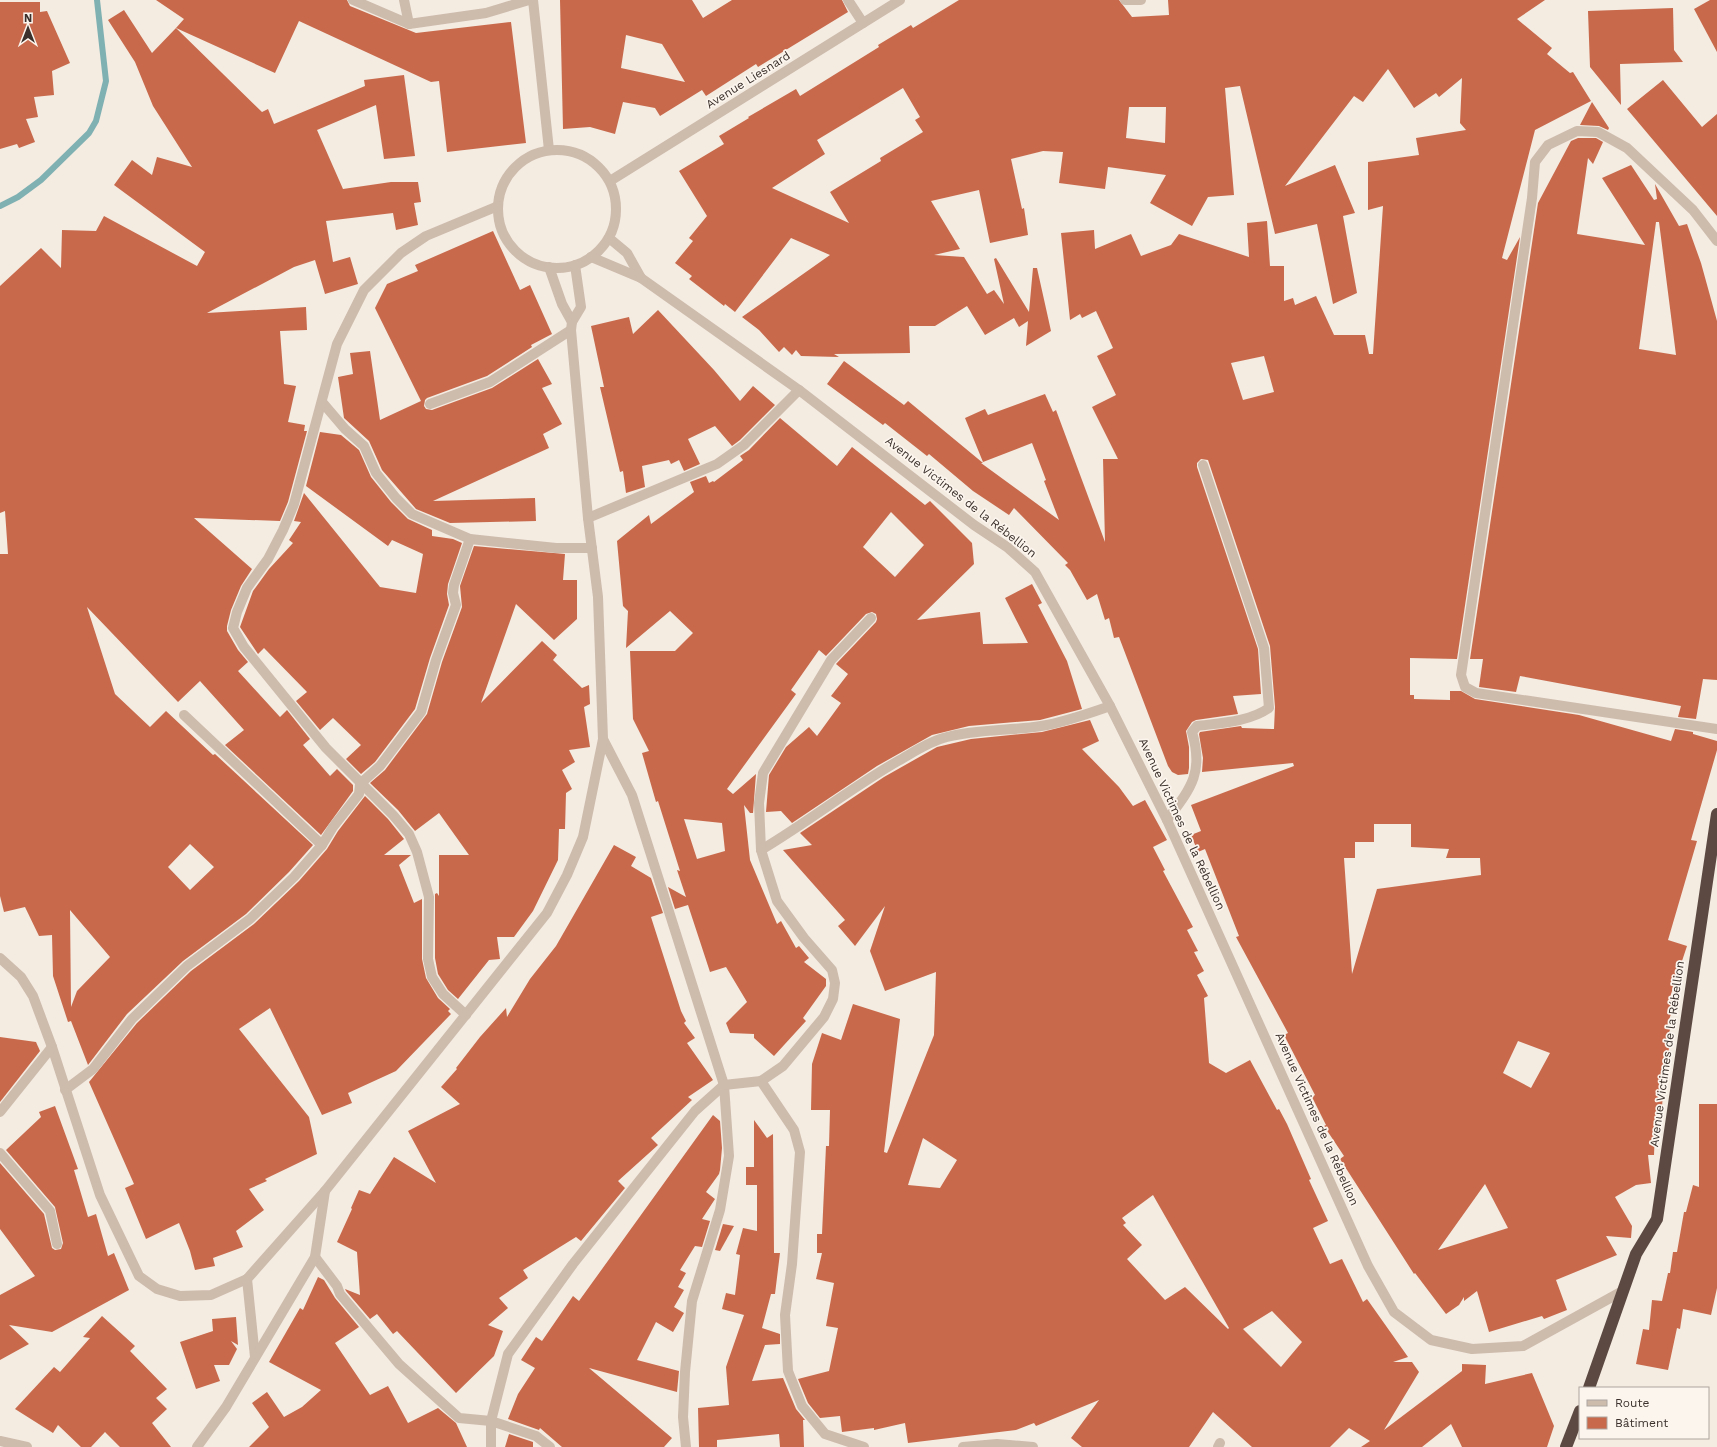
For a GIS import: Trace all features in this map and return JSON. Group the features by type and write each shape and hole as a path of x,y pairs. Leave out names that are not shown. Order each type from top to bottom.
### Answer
{"highway":[{"name":"Avenue Victimes de la Rébellion","path":"1589,1387 1636,1254 1657,1219 1717,814"},
{"path":"1566,1447 1579,1414"}],"street":[{"path":"353,0 408,24 486,13 529,0"},
{"path":"404,0 408,24"},
{"path":"533,0 549,150"},
{"path":"848,0 863,23"},
{"name":"Avenue Liesnard","path":"610,181 900,0"},
{"path":"1125,0 1141,0"},
{"path":"1717,241 1693,210 1627,148 1598,132 1577,131 1548,145 1535,162 1532,198 1461,675 1464,687 1476,692 1717,729"},
{"path":"549,150 573,151 594,162 610,181 616,200 616,220 609,238 591,257 575,265 562,268 549,267 528,260 511,246 501,228 498,206 502,186 513,169 530,156 549,150"},
{"path":"466,1014 443,994 432,977 428,959 429,897 417,852 411,840 393,815 360,784 326,748 244,646 233,628 237,612 247,588 268,559 294,504 337,344 364,290 401,253 426,236 498,206"},
{"path":"609,238 627,253 641,278"},
{"path":"591,257 641,278"},
{"path":"430,404 490,382 571,326 581,308 575,265"},
{"path":"0,958 21,977 33,996 52,1047 100,1195 139,1276 156,1289 180,1296 211,1295 247,1278 324,1191 547,913 567,875 583,836 603,739 598,597 588,518 571,326 549,267"},
{"name":"Avenue Victimes de la Rébellion","path":"641,278 799,390 974,525 1007,547 1035,572 1110,706 1167,820 1368,1266 1394,1312 1431,1340 1472,1349 1523,1346 1622,1292"},
{"path":"588,518 718,464 744,445 799,390"},
{"path":"322,402 345,429 364,446 376,473 396,498 412,514 470,539 556,548 592,548"},
{"path":"1167,820 1189,791 1196,772 1198,765 1192,732 1197,726 1239,720 1261,714 1269,708 1264,648 1231,555 1203,465"},
{"path":"65,1090 93,1069 132,1019 187,966 250,919 294,877 322,845 333,827 359,794 360,784 380,766 421,712 436,660 447,634 456,606 453,593 454,585 470,539"},
{"path":"491,1447 491,1421 508,1354 573,1264 695,1111 724,1085 761,1081 783,1066 824,1017 834,999 835,983 832,970 804,938 777,901 761,850 759,803 763,773 831,660 871,618"},
{"path":"761,850 802,825 882,770 921,748 946,737 971,732 1040,726 1070,720 1110,706"},
{"path":"184,715 322,845"},
{"path":"603,739 632,795 724,1085 729,1156 720,1210 692,1301 685,1372 683,1417 686,1447"},
{"path":"0,1112 52,1047"},
{"path":"761,1081 794,1130 800,1152 792,1264 785,1315 788,1371 802,1406 825,1434 864,1447"},
{"path":"0,1154 50,1211 57,1244"},
{"path":"197,1447 226,1407 315,1257 324,1191"},
{"path":"315,1257 337,1286 340,1294 399,1364 459,1418 491,1421 536,1436 550,1447"},
{"path":"247,1278 255,1357"},
{"path":"0,1441 27,1447"},
{"path":"963,1447 997,1444 1033,1447"}],"building":[{"path":"156,0 347,0 350,6 416,33 511,22 526,143 447,152 439,81 431,82 299,21 275,73 176,28 184,19"},
{"path":"560,0 692,0 703,18 732,0 842,0 848,12 758,67 756,64 706,96 702,90 660,116 655,108 623,102 615,134 590,127 563,129","holes":["626,35 662,44 685,82 621,68"]},
{"path":"959,0 1119,0 1132,17 1169,15 1168,0 1545,0 1517,19 1552,48 1547,54 1570,73 1573,72 1591,101 1535,130 1502,258 1507,260 1520,237 1457,659 1410,658 1410,695 1414,695 1414,699 1450,700 1450,691 1461,691 1475,699 1579,715 1671,741 1675,729 1693,732 1693,734 1717,741 1717,750 1691,840 1697,841 1668,940 1687,946 1670,997 1676,999 1667,1026 1671,1027 1665,1044 1670,1046 1664,1063 1662,1110 1655,1131 1654,1155 1648,1155 1651,1183 1636,1185 1615,1197 1632,1226 1631,1238 1606,1236 1617,1255 1556,1280 1567,1310 1544,1319 1542,1316 1489,1332 1477,1291 1464,1301 1464,1297 1459,1305 1446,1314 1415,1273 1414,1274 1340,1159 1344,1156 1324,1126 1326,1125 1312,1097 1315,1095 1284,1035 1288,1033 1236,937 1239,936 1205,849 1198,852 1191,835 1201,831 1191,805 1294,766 1293,763 1202,772 1203,758 1199,734 1200,732 1241,726 1242,728 1274,729 1275,707 1270,646 1208,460 1201,459 1197,463 1197,467 1258,649 1261,694 1233,696 1238,714 1196,720 1192,722 1186,731 1189,747 1188,774 1178,775 1172,772 1168,766 1119,637 1114,638 1109,618 1105,620 1097,594 1087,600 1070,570 1065,565 1068,563 1014,508 1009,515 973,491 929,454 927,456 885,423 883,425 827,384 844,361 904,405 908,401 983,463 981,463 1059,520 1044,481 1046,480 1032,443 983,462 965,418 985,409 988,415 1045,394 1053,412 1056,410 1105,542 1103,459 1118,459 1092,407 1116,395 1097,356 1113,348 1096,311 1082,318 1080,314 1070,320 1061,233 1094,230 1095,249 1131,234 1141,256 1171,245 1179,234 1249,257 1247,223 1267,221 1270,266 1284,266 1284,301 1293,298 1295,305 1316,296 1334,335 1365,335 1369,354 1373,354 1383,206 1368,210 1368,162 1419,155 1416,138 1466,130 1460,123 1462,78 1439,97 1436,93 1414,108 1388,69 1363,102 1354,96 1285,186 1335,165 1355,213 1343,216 1357,293 1333,304 1317,224 1275,234 1240,86 1225,88 1234,195 1208,197 1192,226 1150,203 1166,175 1108,167 1105,189 1059,183 1063,152 1043,151 1011,159 1022,209 1024,208 1028,235 990,243 979,190 931,201 960,249 934,255 964,257 987,294 994,290 1004,304 994,259 996,258 1029,312 1033,268 1037,268 1051,331 1026,346 1028,321 1019,327 1014,318 985,335 967,306 935,326 909,326 910,353 834,354 839,357 801,356 796,350 792,355 784,347 779,352 759,330 742,317 830,255 791,238 735,312 725,304 724,306 689,279 692,276 675,263 693,241 689,238 707,216 679,171 724,144 719,136 749,118 748,117 796,89 800,96 879,47 878,45 911,25 913,28","holes":["903,88 920,117 915,120 923,132 880,158 881,161 830,192 849,223 772,188 825,154 817,140","1129,107 1166,107 1165,143 1126,138","1264,356 1274,392 1243,400 1231,363","1374,824 1411,824 1411,847 1449,849 1446,858 1480,858 1481,875 1377,889 1352,974 1344,858 1355,858 1355,842 1374,842","1518,1041 1550,1053 1531,1088 1503,1073","1485,1184 1508,1228 1438,1250"]},
{"path":"1710,0 1717,0 1717,52 1694,9"},
{"path":"0,2 40,2 40,12 47,11 70,63 52,71 54,95 34,97 38,117 26,119 35,142 19,148 17,144 0,149"},
{"path":"1673,8 1674,50 1683,62 1620,64 1621,105 1590,67 1588,11"},
{"path":"124,10 152,53 176,28 262,112 268,109 274,124 365,86 364,80 404,75 415,156 384,159 376,105 317,130 343,189 391,182 418,182 421,202 414,203 418,225 396,230 393,213 326,221 333,262 350,257 358,284 325,294 315,260 294,267 207,313 306,307 307,330 280,331 284,384 296,386 288,422 305,425 304,431 307,431 288,502 280,521 194,518 252,569 241,586 231,610 227,626 227,631 238,650 248,662 238,671 280,717 287,710 310,739 303,745 330,776 337,769 353,785 353,791 321,835 225,745 244,730 200,681 178,702 87,607 115,694 150,727 166,711 213,755 215,754 313,845 289,872 246,914 183,961 127,1014 88,1065 71,1021 68,1022 53,976 52,935 39,936 25,907 4,912 0,896 0,554 8,554 5,511 0,513 0,286 41,248 61,268 62,230 96,231 104,216 197,266 205,252 114,185 132,160 152,175 157,157 192,167 153,106 135,62 108,20","holes":["190,844 214,867 190,890 168,867","70,910 110,957 77,991 71,1007"]},
{"path":"1663,80 1702,127 1717,114 1717,216 1627,109"},
{"path":"1592,102 1609,128 1608,130 1599,126 1580,125"},
{"path":"1578,138 1596,138 1603,142 1593,164 1588,158 1577,234 1645,245 1602,178 1631,165 1654,200 1657,199 1655,184 1679,226 1687,224 1701,263 1717,321 1717,680 1703,679 1696,719 1678,717 1681,706 1520,676 1516,692 1479,687 1483,659 1470,659 1538,203 1571,141","holes":["1656,222 1659,222 1676,355 1639,349"]},
{"path":"493,231 520,290 530,285 552,334 531,345 532,347 487,376 427,398 424,406 426,409 432,410 492,388 538,359 552,384 542,388 562,424 543,434 549,448 433,501 535,498 536,521 450,523 416,509 382,470 369,441 344,418 338,377 353,374 350,353 370,351 380,420 421,401 375,308 387,284 418,271 415,265"},
{"path":"658,310 714,370 740,401 753,386 775,405 732,446 715,426 688,439 700,464 684,471 679,460 671,464 669,460 642,466 645,487 626,493 623,471 620,472 600,387 604,387 591,326 629,317 633,334"},
{"path":"780,418 837,466 852,447 925,505 930,501 972,543 974,564 917,620 980,612 983,644 1028,643 1005,598 1032,584 1042,603 1038,605 1067,661 1082,709 1040,720 969,726 932,735 877,766 792,823 781,811 766,812 769,775 786,747 809,727 817,736 841,703 831,696 848,674 836,664 876,622 876,614 872,612 866,614 826,656 819,650 791,690 796,694 727,789 733,794 756,774 753,813 750,813 744,805 750,860 777,924 781,921 796,948 799,946 809,958 804,962 826,979 826,986 803,1018 806,1021 774,1056 754,1038 754,1034 730,1033 726,1023 747,1002 726,967 710,972 688,905 675,909 668,887 686,897 677,870 680,871 658,801 656,802 642,753 649,751 633,719 630,651 675,651 693,633 670,611 626,648 628,611 623,606 617,541 649,515 651,524 694,492 690,482 706,476 709,483 714,482 743,460 740,456 749,450","holes":["891,512 924,545 895,577 863,547","684,819 722,823 725,851 697,859"]},
{"path":"320,432 341,435 359,450 371,477 391,502 408,519 432,530 432,536 453,539 462,543 448,584 447,594 449,605 430,658 415,709 375,762 361,774 346,759 361,745 333,718 320,730 296,701 307,692 264,648 258,654 240,627 253,591 269,569 293,543 289,540 301,522 294,521 304,493 380,587 416,593 423,554 392,540 388,546 306,486"},
{"path":"474,546 565,554 563,580 577,580 577,619 554,640 516,604 481,703 542,641 557,655 553,660 582,688 589,685 590,704 584,707 590,747 569,750 575,762 562,770 572,789 566,793 565,829 559,829 558,860 533,911 514,937 497,937 500,959 489,960 458,999 448,990 438,974 435,958 435,894 437,893 439,896 439,855 469,855 439,813 415,831 398,810 370,783 385,770 427,714 442,662 462,607 460,586"},
{"path":"1090,720 1099,741 1082,749 1119,787 1133,806 1145,800 1167,840 1153,847 1165,870 1163,871 1193,927 1187,930 1198,951 1194,952 1204,971 1197,975 1208,996 1204,998 1209,1063 1226,1073 1250,1060 1277,1110 1279,1109 1287,1124 1311,1179 1309,1180 1328,1221 1313,1228 1330,1264 1342,1259 1363,1302 1367,1299 1408,1357 1393,1362 1412,1362 1419,1372 1384,1430 1462,1371 1462,1364 1486,1365 1485,1384 1532,1373 1554,1426 1547,1447 1462,1447 1451,1424 1422,1447 1361,1447 1370,1441 1349,1428 1330,1447 1252,1447 1213,1412 1189,1447 1082,1447 1071,1438 1099,1400 1036,1426 1034,1423 1016,1430 908,1443 905,1423 874,1430 874,1428 842,1432 840,1416 820,1418 808,1403 798,1379 829,1371 838,1328 826,1326 834,1283 816,1279 822,1253 817,1253 817,1234 822,1234 826,1146 829,1146 830,1110 811,1110 812,1064 822,1033 841,1040 853,1004 900,1019 884,1152 887,1153 934,1035 936,972 885,991 870,951 885,906 855,946 838,926 845,920 783,850 812,845 800,833 884,777 937,747 971,739 1042,732","holes":["923,1138 957,1160 940,1188 908,1185","1153,1195 1229,1328 1228,1329 1185,1287 1165,1300 1127,1259 1142,1245 1123,1225 1126,1223 1122,1218","1272,1311 1302,1342 1281,1367 1243,1329"]},
{"path":"365,796 388,819 404,839 384,855 411,855 399,865 414,903 422,899 422,959 426,978 438,998 450,1009 448,1011 451,1014 396,1071 348,1093 352,1103 322,1115 270,1008 239,1029 309,1117 317,1154 265,1179 267,1181 249,1189 264,1210 236,1231 243,1247 213,1258 215,1266 195,1270 190,1251 179,1223 146,1239 125,1188 134,1184 89,1082 137,1023 191,971 254,924 299,881 327,849 338,831"},
{"path":"614,845 636,857 631,866 651,878 663,913 651,917 681,1011 686,1021 684,1023 695,1038 687,1043 713,1080 688,1097 692,1100 651,1138 658,1145 618,1181 625,1188 581,1241 576,1237 523,1270 528,1278 499,1298 508,1308 488,1325 503,1331 494,1356 456,1393 397,1331 393,1334 377,1314 370,1319 346,1291 345,1289 360,1295 357,1252 337,1242 359,1190 370,1194 394,1157 436,1183 408,1131 460,1104 441,1087 457,1069 456,1068 480,1037 506,1008 507,1017 530,979 556,946"},
{"path":"0,1037 36,1042 40,1051 0,1102"},
{"path":"1699,1104 1717,1104 1717,1288 1711,1315 1683,1309 1680,1329 1677,1328 1668,1370 1636,1364 1643,1329 1649,1330 1652,1300 1662,1301 1668,1273 1670,1273 1673,1252 1677,1252 1684,1212 1686,1212 1693,1185 1699,1187"},
{"path":"55,1106 78,1169 74,1170 88,1217 96,1214 108,1256 114,1253 129,1290 52,1332 9,1325 29,1344 0,1360 0,1295 35,1276 0,1229 0,1163 44,1214 52,1248 55,1250 61,1249 63,1243 55,1207 6,1150 41,1117 39,1112"},
{"path":"713,1115 720,1121 722,1148 720,1170 719,1174 706,1192 715,1199 702,1219 710,1221 702,1247 695,1246 680,1270 686,1273 678,1287 684,1290 674,1307 684,1313 673,1332 656,1322 637,1360 679,1371 677,1392 589,1368 672,1438 664,1447 562,1447 540,1428 539,1430 508,1419 518,1394 535,1368 521,1360 536,1337 542,1341 573,1296 579,1301"},
{"path":"754,1120 767,1138 773,1134 774,1253 780,1253 775,1294 771,1294 762,1328 780,1334 780,1344 765,1345 752,1381 783,1378 796,1409 805,1420 803,1420 804,1447 780,1447 779,1434 717,1440 717,1447 699,1447 698,1408 729,1405 726,1367 744,1315 722,1309 726,1293 735,1295 740,1255 736,1254 743,1228 757,1231 757,1185 746,1185 746,1167 754,1167"},
{"path":"723,1224 734,1226 720,1251 715,1250"},
{"path":"318,1277 324,1280 335,1298 359,1327 335,1343 370,1395 388,1386 408,1423 438,1408 456,1423 467,1447 249,1447 269,1427 252,1403 267,1392 284,1417 302,1407 321,1390 269,1362 300,1308 303,1310"},
{"path":"102,1316 135,1346 130,1351 167,1389 156,1398 167,1409 152,1423 171,1447 120,1447 105,1432 91,1447 81,1447 58,1425 53,1433 15,1409 54,1367 60,1372 90,1338 83,1337"},
{"path":"236,1317 238,1345 231,1341 237,1349 229,1365 214,1365 220,1381 196,1389 180,1342 213,1331 212,1319"},
{"path":"509,1434 533,1442 533,1447 505,1447"}],"waterway":[{"path":"0,206 18,197 41,180 89,133 96,121 106,81 97,0"}]}
